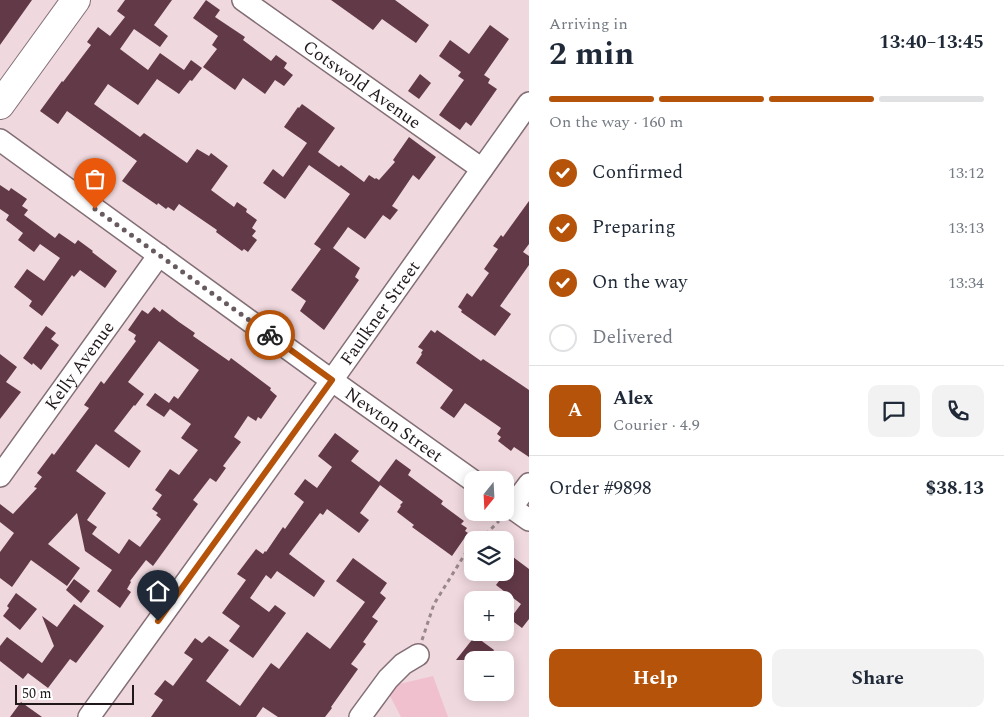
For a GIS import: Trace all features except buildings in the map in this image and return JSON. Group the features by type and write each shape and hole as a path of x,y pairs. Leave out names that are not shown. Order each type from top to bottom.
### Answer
{"main road":[{"path":"0,105 76,0"}],"street":[{"name":"Cotswold Avenue","path":"243,0 482,168"},
{"name":"Faulkner Street","path":"88,717 332,380 529,103"},
{"name":"Newton Street","path":"0,140 464,474"},
{"name":"Kelly Avenue","path":"0,476 159,255"},
{"path":"514,501 529,484"},
{"path":"514,513 529,520"},
{"path":"360,717 388,679 403,664 418,656"}],"path":[{"path":"488,531 496,521"},
{"path":"424,633 434,604 464,556"}],"shaded area":[{"path":"433,676 448,717 401,717 388,692 395,685"}],"way so far":[{"path":"95,209 270,335"}],"route":[{"path":"158,621 332,380 270,335"}]}
